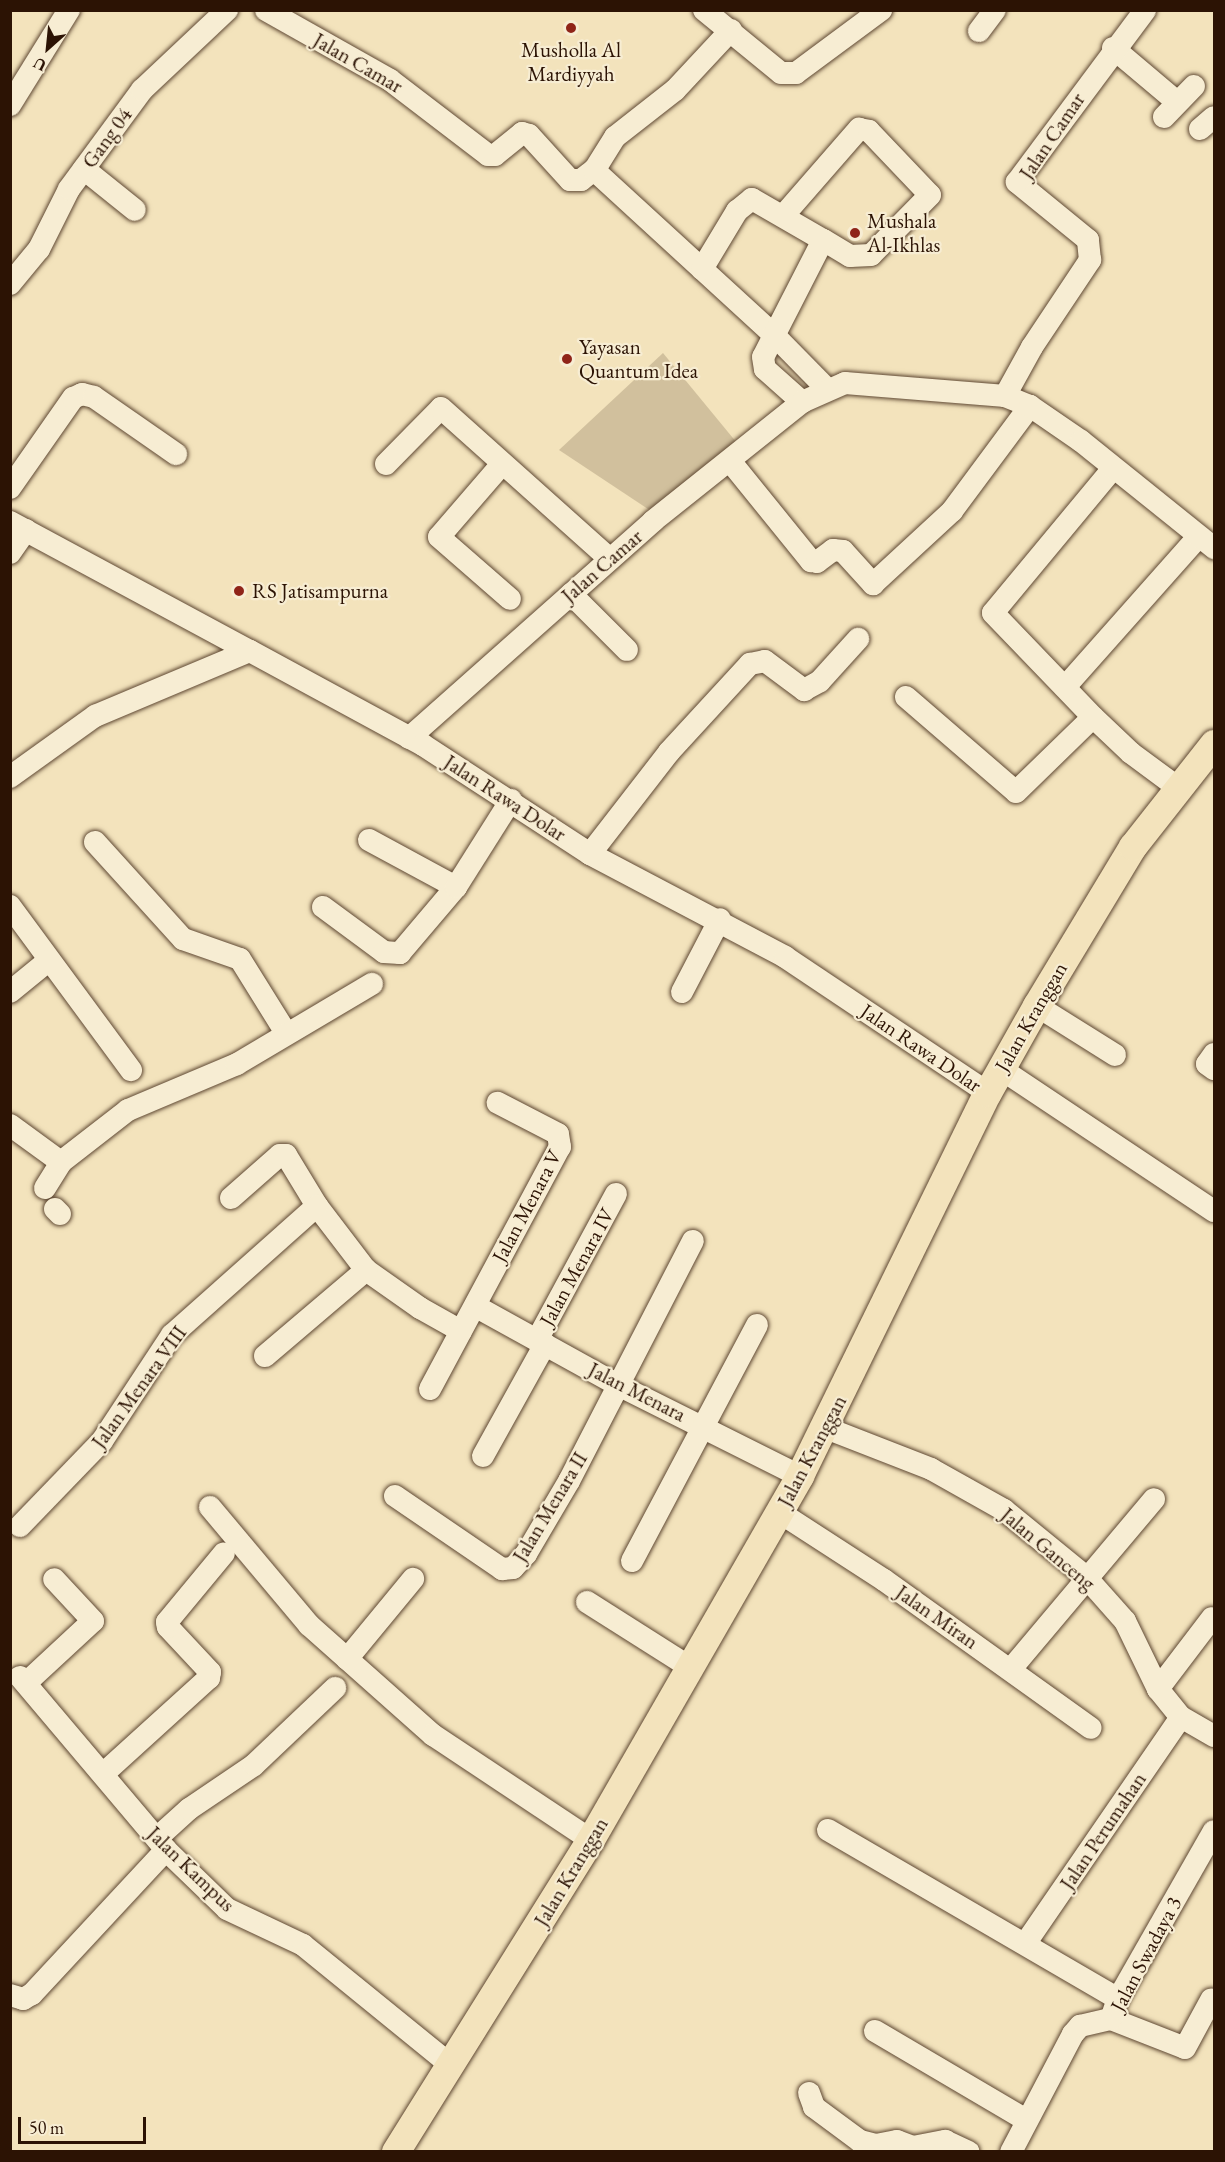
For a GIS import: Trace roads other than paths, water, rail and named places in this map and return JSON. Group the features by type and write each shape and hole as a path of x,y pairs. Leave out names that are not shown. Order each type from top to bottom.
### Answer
{"main road":[{"name":"Jalan Kranggan","path":"396,2151 452,2066 591,1840 800,1476 826,1428 994,1081 1037,1006 1133,847 1177,787 1215,744"}],"street":[{"path":"14,92 69,10"},
{"name":"Gang 04","path":"10,284 39,249 84,169 142,90 226,10"},
{"name":"Jalan Camar","path":"266,10 390,80 447,120 488,155 495,155 522,133 529,135 570,180 581,180 594,170"},
{"path":"705,10 781,73 796,73 852,35 881,10"},
{"path":"979,31 995,10"},
{"name":"Jalan Camar","path":"1005,396 1032,347 1090,260 1088,240 1017,182 1139,13"},
{"path":"731,30 675,90 615,136 594,170 774,335 826,388"},
{"path":"1113,48 1170,110 1194,86"},
{"path":"702,269 743,202 752,199 850,256 871,255 930,195 869,131 859,129 783,216"},
{"path":"84,169 135,210"},
{"path":"802,402 765,369 763,357 823,240"},
{"name":"Jalan Camar","path":"409,738 571,594 609,558 646,515 730,461 802,402 826,388 868,382 1005,396 1030,406 1081,441 1204,546"},
{"path":"10,488 73,398 82,394 94,397 176,454"},
{"path":"730,461 811,561 833,550 843,551 873,584 952,511 1030,406"},
{"path":"386,464 441,408 609,558"},
{"path":"502,464 439,537 510,599"},
{"path":"1110,472 993,613 1131,753 1177,787"},
{"path":"10,553 18,526"},
{"name":"Jalan Rawa Dolar","path":"18,526 409,738 511,800 590,854 720,920 785,957 1215,1211"},
{"path":"1065,687 1204,546"},
{"path":"571,594 627,650"},
{"path":"590,854 669,752 750,664 765,661 804,690 820,681 858,639"},
{"path":"10,777 95,716 250,651"},
{"path":"906,697 1016,792 1093,717"},
{"path":"323,908 392,955 409,947 456,887 511,800"},
{"path":"369,840 456,887"},
{"path":"95,842 183,939 240,959 286,1033"},
{"path":"10,906 48,961 132,1070"},
{"path":"682,992 720,920"},
{"path":"10,992 48,961"},
{"path":"45,1188 61,1162 128,1110 237,1064 372,984"},
{"path":"1037,1006 1115,1055"},
{"path":"1215,1054 1207,1064 1215,1069"},
{"name":"Jalan Menara V","path":"475,1306 557,1155 561,1139 558,1134 498,1103"},
{"path":"10,1125 61,1162"},
{"path":"231,1198 283,1155 316,1206 366,1270 420,1308 461,1331"},
{"name":"Jalan Menara IV","path":"483,1456 616,1194"},
{"name":"Jalan Menara VIII","path":"20,1526 102,1441 172,1335 316,1206"},
{"path":"618,1385 693,1241"},
{"path":"265,1356 366,1270"},
{"path":"430,1389 475,1306"},
{"name":"Jalan Menara","path":"475,1306 618,1385 800,1476"},
{"path":"632,1561 706,1427 757,1325"},
{"name":"Jalan Menara II","path":"395,1497 489,1561 510,1570 526,1554 548,1518 618,1385"},
{"name":"Jalan Ganceng","path":"826,1428 932,1469 1004,1510 1085,1576 1125,1621 1158,1689 1181,1717 1215,1736"},
{"path":"1011,1669 1085,1576 1154,1499"},
{"path":"210,1507 301,1616 433,1735 591,1840"},
{"name":"Jalan Miran","path":"779,1512 1011,1669 1092,1728"},
{"path":"103,1774 209,1678 210,1672 167,1622 224,1554"},
{"path":"347,1659 413,1579"},
{"name":"Jalan Kampus","path":"54,1580 93,1621 23,1680 162,1844 227,1909 303,1945 452,2066"},
{"path":"587,1602 691,1668"},
{"path":"1158,1689 1212,1618"},
{"path":"10,1995 23,1999 32,1994 162,1844 189,1809 254,1765 335,1688"},
{"name":"Jalan Perumahan","path":"1025,1944 1181,1717"},
{"path":"828,1830 1025,1944 1115,2009 1185,2048 1211,2000"},
{"name":"Jalan Swadaya 3","path":"1011,2151 1073,2034 1080,2026 1115,2009 1215,1831"},
{"path":"875,2031 1026,2120"},
{"path":"808,2093 814,2107 860,2141 876,2145 897,2141 913,2147 945,2141 969,2151"}],"place":[{"name":"Musholla Al Mardiyyah","path":"571,28"},
{"name":"Mushala Al-Ikhlas","path":"855,233"},
{"name":"Yayasan Quantum Idea","path":"567,359"},
{"name":"RS Jatisampurna","path":"239,591"}]}
